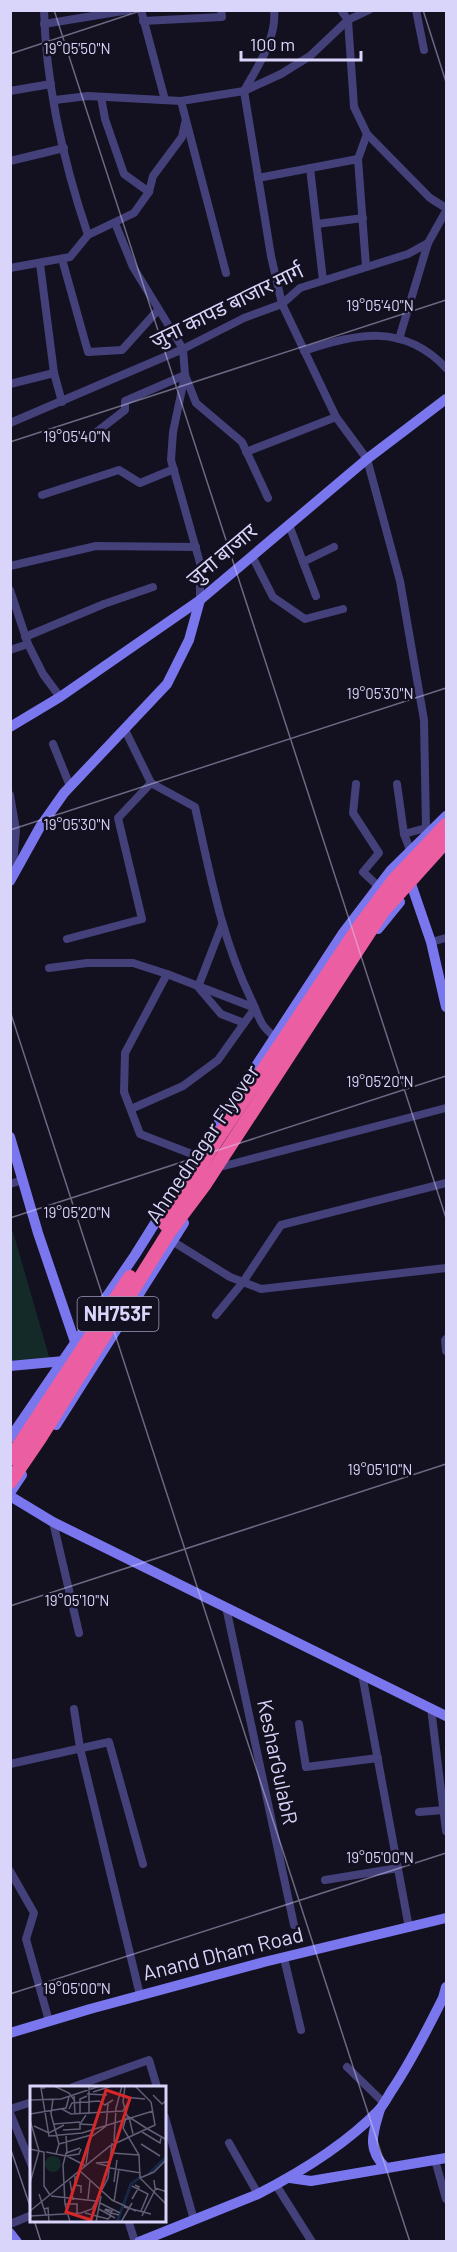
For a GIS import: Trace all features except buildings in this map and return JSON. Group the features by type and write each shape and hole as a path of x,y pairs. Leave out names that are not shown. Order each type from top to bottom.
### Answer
{"highway":[{"name":"Ahmednagar Flyover","path":"10,1459 204,1164 222,1132 359,927 394,880 447,825"},
{"name":"Ahmednagar Flyover","path":"10,1482 169,1232 205,1184 383,911 447,841"}],"street":[{"path":"44,10 51,84 74,193 88,235"},
{"path":"44,24 129,10"},
{"path":"141,10 165,100"},
{"path":"143,21 222,17 221,10"},
{"path":"274,10 275,19 266,51 244,90 271,256 282,304 304,351 336,417 367,459 400,581 424,720 428,830 446,847 412,885 366,944 10,1494 53,1521 447,1716"},
{"path":"341,10 348,21 354,107 367,134 430,198 447,210 428,243 399,339"},
{"path":"55,100 88,96 181,101 244,90 281,74 310,56 348,21 369,10"},
{"path":"416,10 424,50"},
{"path":"10,91 51,84"},
{"path":"100,97 124,174 149,192"},
{"path":"181,101 226,273"},
{"path":"10,268 70,257 88,235 134,213 149,192 153,176 182,137 185,123"},
{"path":"366,267 358,159 367,134"},
{"path":"10,161 64,148"},
{"path":"258,178 358,159"},
{"path":"310,168 323,280"},
{"path":"317,224 363,218"},
{"path":"11,879 40,827 70,786 167,684 189,640 200,600 200,563 171,460 173,432 184,375 183,349 133,267 115,223"},
{"name":"जुना कापड बाजार मार्ग","path":"10,423 183,349 244,318 282,304 300,288 408,254 428,243"},
{"path":"62,259 88,352 122,350 158,310"},
{"path":"40,264 54,374 62,402"},
{"path":"304,351 356,336 399,339 429,351 447,368"},
{"path":"10,384 54,374"},
{"path":"94,434 124,410 125,401 184,375"},
{"path":"184,375 196,403 242,442 268,498"},
{"name":"जुना बाजार","path":"10,727 60,697 200,600 367,459 447,399"},
{"path":"246,452 336,417"},
{"path":"42,495 119,470 140,483 174,469"},
{"path":"289,525 316,596"},
{"path":"10,566 96,546 196,547"},
{"path":"303,562 334,547"},
{"path":"252,556 273,597 305,619 343,609"},
{"path":"10,650 104,604 153,587"},
{"path":"10,590 27,640 44,674 60,697"},
{"path":"125,730 151,783 195,807 222,925 240,976 262,1026 275,1037"},
{"path":"53,744 70,786"},
{"path":"67,939 142,919 118,818 151,783"},
{"path":"356,784 353,813 379,853 363,872 378,886"},
{"path":"397,784 404,834 420,876"},
{"path":"10,795 13,832 11,879"},
{"path":"10,1438 15,1423 64,1361 135,1255 343,933 378,886 401,860 428,830 447,816"},
{"path":"404,834 428,830"},
{"path":"401,860 431,942 447,1007"},
{"path":"198,987 222,925"},
{"path":"431,942 447,939"},
{"path":"49,968 87,963 133,963 255,1008"},
{"path":"167,974 126,1053 124,1092 141,1134 197,1156"},
{"path":"198,987 221,1014 244,1023"},
{"path":"131,1108 183,1086 218,1060 255,1008"},
{"path":"224,1166 447,1108"},
{"path":"10,1137 14,1164 23,1180 75,1342 98,1358"},
{"path":"10,1184 23,1180"},
{"path":"216,1315 243,1282 281,1225 447,1183"},
{"path":"172,1241 230,1277 261,1289 447,1268"},
{"path":"447,1340 445,1340 447,1351"},
{"path":"10,1366 64,1361 87,1376"},
{"path":"53,1521 79,1633"},
{"name":"KesharGulabR","path":"226,1607 294,1925"},
{"path":"363,1674 409,1928"},
{"path":"431,1708 447,1831"},
{"path":"74,1709 80,1748 140,1995"},
{"path":"299,1724 306,1767 378,1758"},
{"path":"10,1764 109,1742 142,1864"},
{"path":"419,1812 444,1810"},
{"path":"324,1880 398,1869"},
{"path":"10,1871 34,1913 26,1939 49,2021"},
{"path":"442,1919 447,1929"},
{"name":"Anand Dham Road","path":"10,2033 140,1995 442,1919"},
{"path":"284,1958 301,2030"},
{"path":"386,2168 377,2159 372,2145 373,2132 382,2106 412,2060 447,1987"},
{"path":"86,2085 149,2060 157,2086"},
{"path":"347,2067 382,2106"},
{"path":"30,2103 10,2111 30,2161"},
{"path":"129,2222 137,2241 258,2194 290,2178 352,2133 382,2106"},
{"path":"166,2121 194,2220"},
{"path":"229,2143 258,2194"},
{"path":"290,2178 310,2181 447,2158"},
{"path":"435,2160 447,2199"},
{"path":"276,2185 312,2241"},
{"path":"10,2224 30,2217"},
{"path":"10,2233 17,2241"}],"green space":[{"path":"13,1232 50,1360 11,1363 10,1233"}]}
